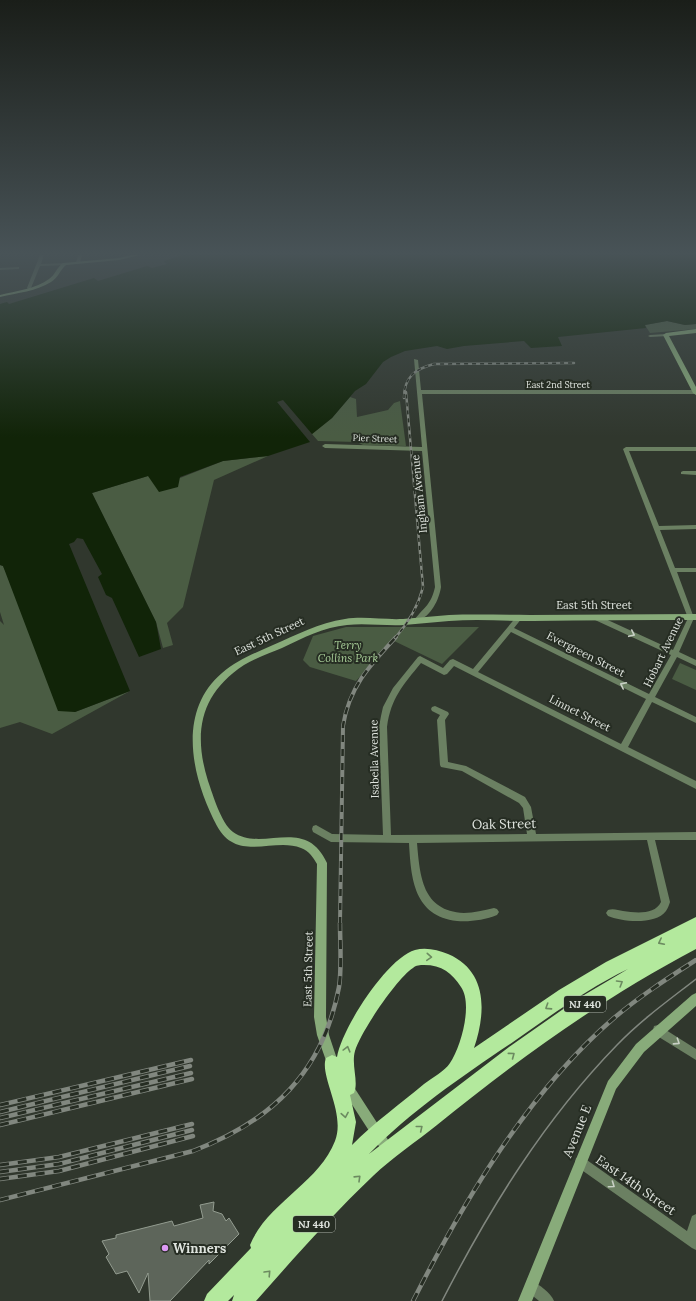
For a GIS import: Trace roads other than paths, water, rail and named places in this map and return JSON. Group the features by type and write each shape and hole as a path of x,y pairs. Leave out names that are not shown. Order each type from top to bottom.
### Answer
{"highway":[{"name":"NJ 440","path":"214,1301 376,1134 456,1070 565,996 612,968 696,925"},
{"name":"NJ 440","path":"242,1301 340,1196 388,1150 408,1138 456,1097 554,1025 624,980 696,940"},
{"path":"348,1087 344,1074 348,1044 356,1030 397,972 407,962 420,957 432,957 451,964 467,979 473,991 476,1006 473,1023 456,1070"},
{"path":"247,1266 270,1230 336,1160 344,1145 347,1129 342,1097 332,1064"}],"street":[{"path":"650,336 696,331"},
{"path":"666,335 696,392"},
{"name":"Ingham Avenue","path":"416,360 438,587 437,596 431,608 418,619"},
{"name":"East 2nd Street","path":"420,392 696,392"},
{"name":"Pier Street","path":"325,446 424,449"},
{"name":"Hobart Avenue","path":"623,748 675,654 693,618 672,570 626,449 696,449"},
{"path":"683,473 696,473"},
{"path":"656,528 696,528"},
{"path":"672,570 696,570"},
{"path":"474,672 519,618"},
{"path":"597,618 696,663"},
{"name":"East 5th Street","path":"388,1150 376,1134 348,1087 332,1064 323,1035 320,1017 322,863 312,847 306,843 295,841 242,841 229,834 221,823 202,779 195,747 199,715 205,701 214,687 232,668 314,630 334,624 408,622 418,619 693,618"},
{"name":"Evergreen Street","path":"510,629 650,699 696,720"},
{"name":"Isabella Avenue","path":"387,838 383,727 388,702 420,659 444,672 453,662"},
{"name":"Linnet Street","path":"453,662 696,785"},
{"path":"435,709 445,714 441,720 444,765 456,766 472,772 522,800 527,807 532,836"},
{"name":"Oak Street","path":"316,829 331,838 413,839 532,836 696,836"},
{"path":"611,913 638,916 656,914 664,908 666,902 650,836"},
{"path":"413,839 415,872 419,888 424,898 435,910 446,914 463,917 494,912"},
{"name":"Avenue E","path":"525,1301 612,1084 640,1048 658,1030 696,998"},
{"path":"658,1030 696,1055"},
{"name":"East 14th Street","path":"580,1162 693,1242"},
{"path":"693,1242 696,1220"},
{"path":"531,1287 548,1301"}],"tram line":[{"path":"442,1301 479,1232 520,1166 542,1134 590,1074 617,1045 655,1010 696,979"}],"railway":[{"path":"404,398 408,379 421,368 434,364 574,363"},
{"path":"395,638 405,626 412,614 423,587 406,392"},
{"path":"340,923 343,726 350,700 362,677 396,637"},
{"path":"0,1200 193,1151 221,1139 247,1125 270,1108 290,1090 307,1068 321,1044 331,1017 339,987 341,963 340,923"},
{"path":"413,1301 476,1187 500,1150 554,1079 583,1047 614,1018 665,980 696,960"},
{"path":"0,1105 191,1060"},
{"path":"0,1112 190,1066"},
{"path":"0,1118 191,1073"},
{"path":"0,1125 192,1079"},
{"path":"0,1165 59,1157 192,1124"},
{"path":"0,1172 59,1164 192,1130"},
{"path":"0,1179 59,1171 193,1136"}],"place":[{"name":"Winners","path":"165,1248"}],"park label":[{"name":"Terry Collins Park","path":"348,651"}]}
